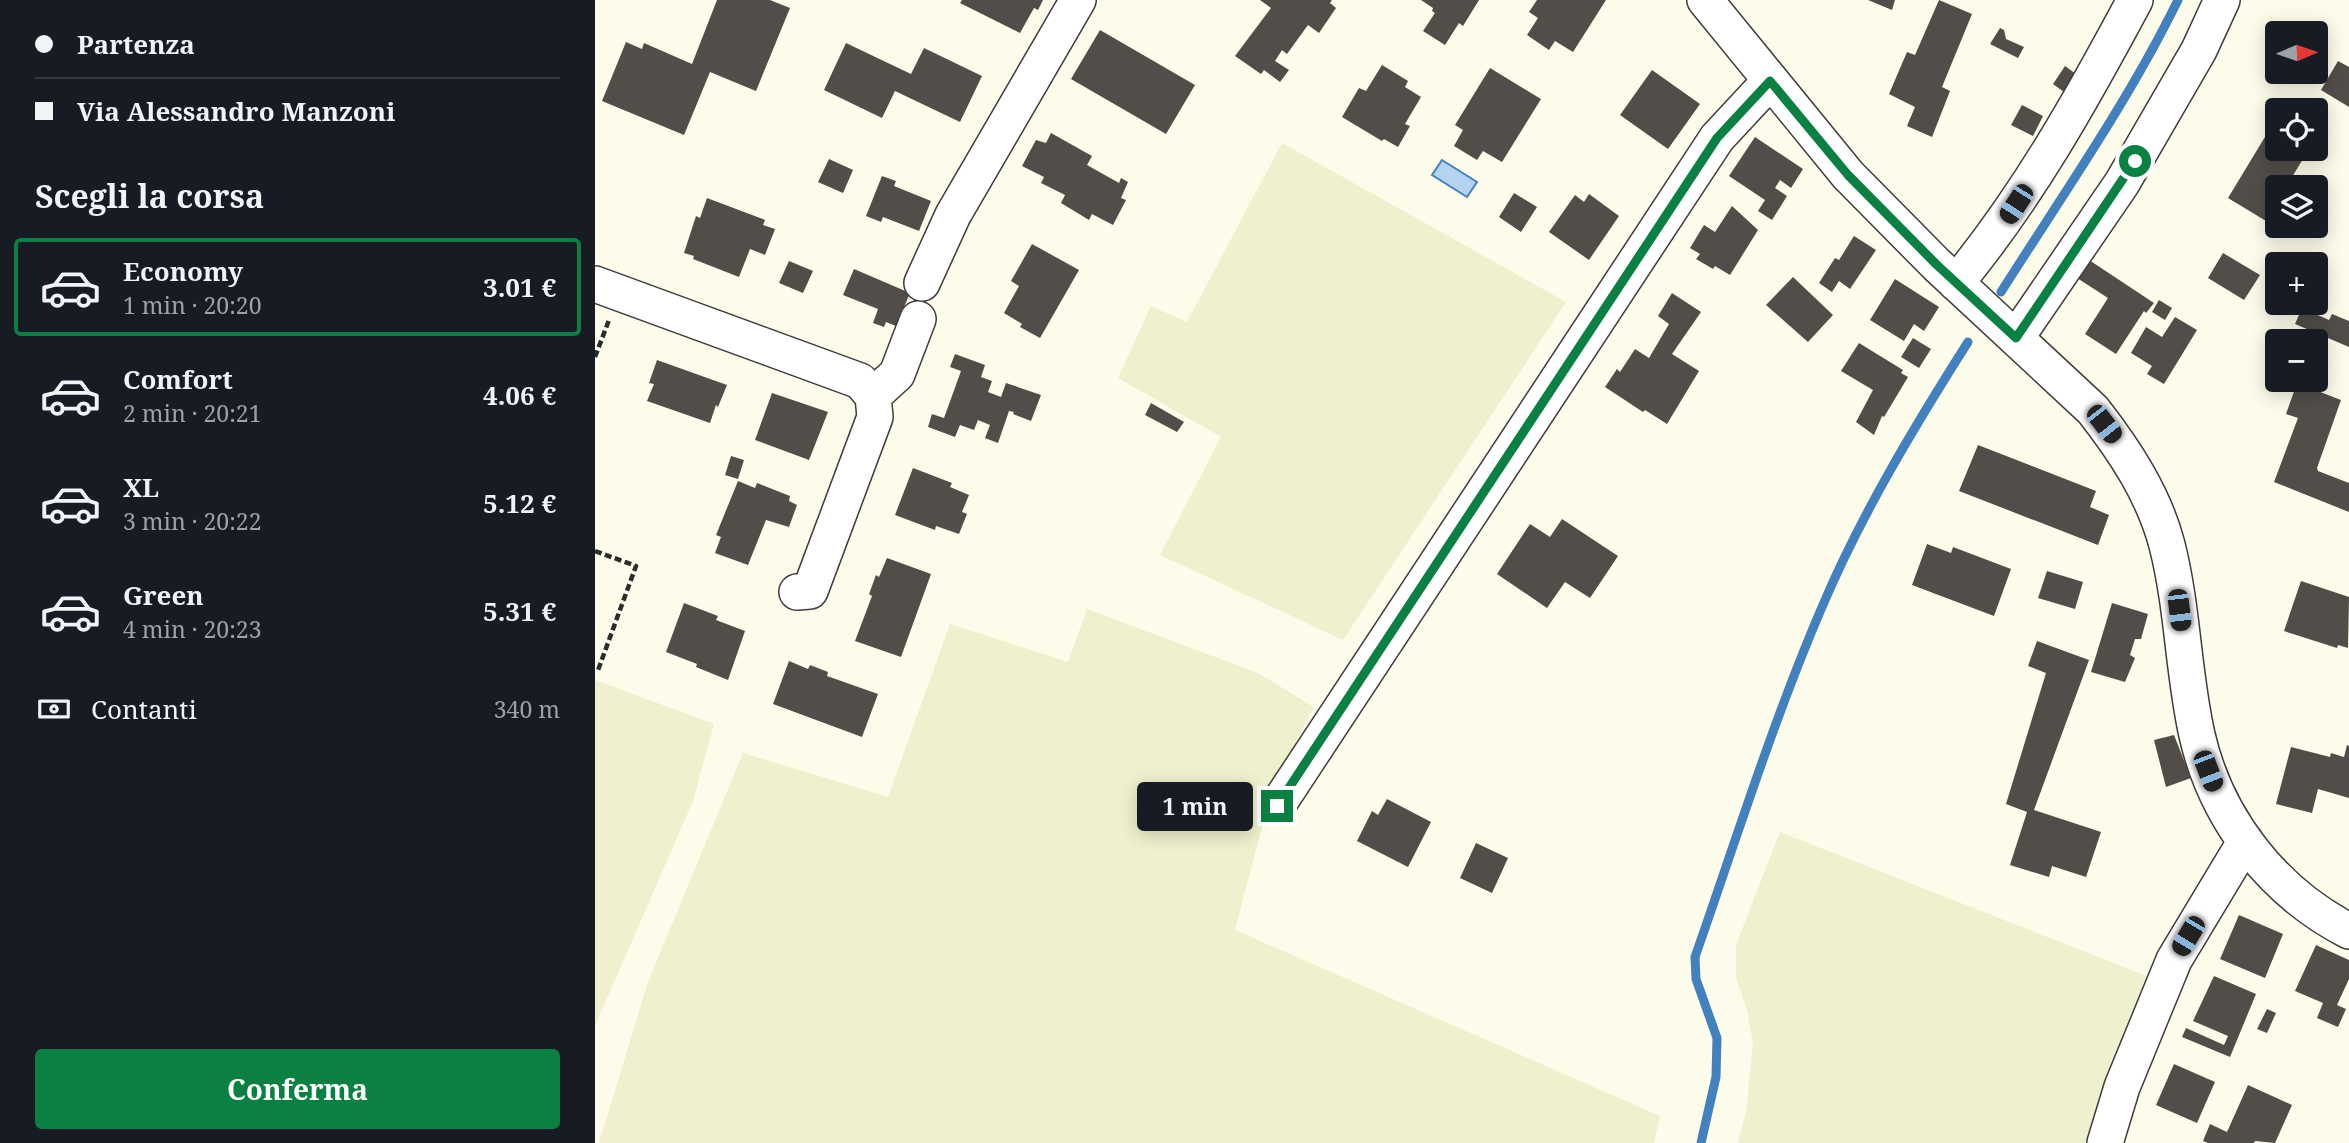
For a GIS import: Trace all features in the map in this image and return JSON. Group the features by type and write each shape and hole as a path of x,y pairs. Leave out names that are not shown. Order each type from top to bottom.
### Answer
{"street":[{"path":"922,283 953,215 1078,0"},
{"path":"1705,0 1848,175 1956,283 2093,411 2114,437 2151,501 2166,544 2179,610 2197,736 2223,807 2245,842 2273,875 2305,903 2349,931"},
{"path":"1956,283 2001,226 2061,135 2136,0"},
{"path":"2016,338 2122,183 2199,50 2222,0"},
{"path":"1277,806 1717,138 1770,81"},
{"path":"600,294 860,381 873,396 875,417 810,591 797,592"},
{"path":"873,396 897,374 918,319"},
{"path":"2105,1143 2122,1087 2174,960 2245,842"}],"path":[{"path":"595,551 636,566 597,673"}],"green space":[{"path":"1282,143 1566,302 1343,640 1160,555 1221,437 1118,378 1151,306 1187,322"},
{"path":"1087,609 1258,673 1314,707 1272,788 1235,930 1660,1116 1654,1143 599,1143 648,982 743,753 888,797 950,624 1068,662"},
{"path":"595,680 714,724 693,801 595,1026"},
{"path":"1780,832 2149,977 2098,1143 1738,1143 1746,1112 1753,1043 1747,1010 1736,978 1736,945"}],"water":[{"path":"1442,160 1477,182 1467,197 1432,175"}],"building":[{"path":"717,0 770,0 790,8 756,91 710,72 684,135 602,101 626,42 642,49 644,43 692,64"},
{"path":"962,0 1043,0 1038,10 1034,8 1020,33 960,3"},
{"path":"1260,0 1332,0 1330,3 1336,8 1319,33 1308,25 1287,54 1282,50 1275,61 1289,70 1280,82 1264,70 1261,74 1235,56 1271,8"},
{"path":"1421,0 1479,0 1463,26 1459,23 1445,45 1423,31 1435,13 1433,8"},
{"path":"1537,0 1606,0 1573,52 1555,41 1549,50 1527,35 1538,18 1529,12"},
{"path":"1868,0 1895,0 1892,10"},
{"path":"1939,0 1972,14 1942,87 1950,91 1932,137 1907,126 1915,107 1889,94 1907,52 1915,55"},
{"path":"2000,28 2004,30 2006,39 2024,47 2018,58 1990,44"},
{"path":"1100,30 1195,85 1166,134 1071,79"},
{"path":"846,43 911,74 924,48 982,76 960,122 895,91 882,118 824,90"},
{"path":"2338,61 2349,67 2349,107 2321,90 2325,84 2328,84 2328,78"},
{"path":"1382,65 1408,81 1405,87 1421,97 1405,124 1410,126 1398,147 1384,139 1382,141 1342,117 1359,88 1366,91"},
{"path":"2065,66 2076,74 2064,92 2053,84"},
{"path":"1490,68 1541,99 1502,162 1483,151 1477,160 1454,146 1463,130 1455,125"},
{"path":"1652,70 1700,104 1668,149 1620,115"},
{"path":"2022,105 2043,116 2033,136 2011,125"},
{"path":"1051,133 1092,156 1087,165 1119,183 1121,178 1128,182 1121,198 1126,200 1113,225 1092,214 1089,220 1061,203 1065,195 1041,183 1044,177 1022,166 1036,140 1046,143"},
{"path":"1755,137 1803,169 1791,188 1780,180 1775,188 1787,196 1772,220 1758,211 1765,200 1729,176"},
{"path":"2265,137 2265,161 2302,161 2293,175 2265,175 2265,220 2228,198"},
{"path":"829,159 853,170 843,193 818,182"},
{"path":"882,176 896,181 894,186 931,201 919,231 883,217 881,222 866,216"},
{"path":"1514,193 1537,207 1521,232 1499,217"},
{"path":"1589,194 1619,216 1589,260 1549,232 1575,195 1584,202"},
{"path":"707,198 765,220 763,225 775,229 765,255 750,249 739,277 684,253 696,216 700,218"},
{"path":"1732,206 1758,230 1730,275 1696,259 1700,254 1690,248 1704,225 1715,232"},
{"path":"1854,236 1876,250 1850,289 1839,281 1832,292 1819,283 1835,258 1839,260"},
{"path":"1032,244 1079,270 1040,338 1020,327 1022,324 1004,313 1019,286 1011,281"},
{"path":"2223,253 2260,275 2244,300 2208,278"},
{"path":"2086,258 2154,303 2146,313 2144,311 2116,354 2085,334 2108,298 2074,276"},
{"path":"789,261 813,271 803,293 779,283"},
{"path":"854,269 910,293 896,326 886,322 884,327 873,323 878,309 843,295"},
{"path":"1793,277 1833,315 1808,342 1766,305"},
{"path":"1895,279 1939,307 1924,331 1914,324 1904,341 1870,320"},
{"path":"1672,293 1701,312 1672,354 1699,371 1667,424 1605,387 1617,369 1620,372 1635,349 1649,358 1669,324 1658,316"},
{"path":"2159,300 2172,308 2165,320 2152,312"},
{"path":"2332,314 2349,321 2349,347 2328,338 2328,329 2307,329 2295,324 2299,315 2318,315 2329,320"},
{"path":"2175,317 2197,330 2164,384 2147,374 2152,366 2131,353 2146,327 2162,337"},
{"path":"1913,338 1931,349 1919,368 1901,357"},
{"path":"1859,343 1903,370 1901,373 1908,377 1884,417 1882,416 1874,435 1856,422 1873,390 1841,371"},
{"path":"955,354 985,365 981,377 992,381 988,392 1001,397 1006,383 1041,395 1031,421 1009,411 998,443 985,438 990,425 978,420 974,430 960,425 955,437 928,427 932,414 944,418 961,371 950,367"},
{"path":"657,360 727,385 710,423 647,401 654,384 649,383"},
{"path":"2294,392 2320,392 2341,400 2317,468 2318,471 2349,483 2349,512 2274,482 2298,418 2286,414"},
{"path":"772,393 828,412 809,460 755,440"},
{"path":"1151,403 1184,422 1177,432 1145,415"},
{"path":"1978,445 2096,491 2090,507 2109,515 2098,545 1959,491"},
{"path":"731,456 744,460 738,479 725,475"},
{"path":"913,468 952,483 950,487 969,495 962,512 967,514 959,534 936,526 935,530 895,515"},
{"path":"738,481 755,488 757,483 790,496 789,501 797,505 789,527 766,520 748,565 715,553 721,537 716,535"},
{"path":"1562,519 1618,556 1590,598 1565,582 1547,608 1497,574 1530,524 1550,537"},
{"path":"1927,544 1951,553 1953,547 2011,569 1994,616 1912,585"},
{"path":"887,558 931,574 901,657 855,641 872,596 869,594 876,575 879,577"},
{"path":"2047,571 2083,582 2075,609 2038,598"},
{"path":"2301,581 2349,597 2348,648 2338,645 2337,648 2284,631"},
{"path":"684,603 718,616 716,620 745,631 728,680 666,652"},
{"path":"2112,603 2148,614 2141,639 2135,639 2130,655 2135,658 2125,682 2091,672"},
{"path":"2037,641 2089,660 2034,810 2101,832 2086,877 2052,866 2049,877 2010,865 2027,812 2006,804 2046,673 2028,666"},
{"path":"789,661 808,669 810,665 828,672 827,676 878,694 862,737 773,704"},
{"path":"2174,735 2191,778 2166,787 2154,740"},
{"path":"2347,745 2349,798 2318,789 2312,813 2276,804 2291,747 2330,757 2331,753 2344,757"},
{"path":"1387,799 1431,822 1408,867 1357,841 1372,811 1378,815"},
{"path":"1476,843 1508,858 1492,893 1460,878"},
{"path":"2239,915 2283,934 2265,978 2220,959"},
{"path":"2316,945 2349,960 2349,979 2337,1005 2346,1009 2338,1027 2317,1018 2323,1003 2295,991"},
{"path":"2214,976 2256,994 2230,1057 2182,1037 2186,1028 2224,1045 2228,1036 2193,1021"},
{"path":"2267,1009 2276,1013 2267,1033 2257,1029"},
{"path":"2174,1064 2215,1082 2197,1123 2156,1105"},
{"path":"2248,1085 2292,1105 2275,1143 2203,1141 2210,1124 2227,1132"}],"waterway":[{"path":"2001,292 2116,112 2178,0"},
{"path":"1701,1143 1716,1077 1717,1038 1696,979 1695,957 1771,737 1837,573 1889,472 1968,342"}],"route":[{"path":"1277,806 1717,138 1770,81 1848,175 1937,265 2016,338 2135,161"}]}
